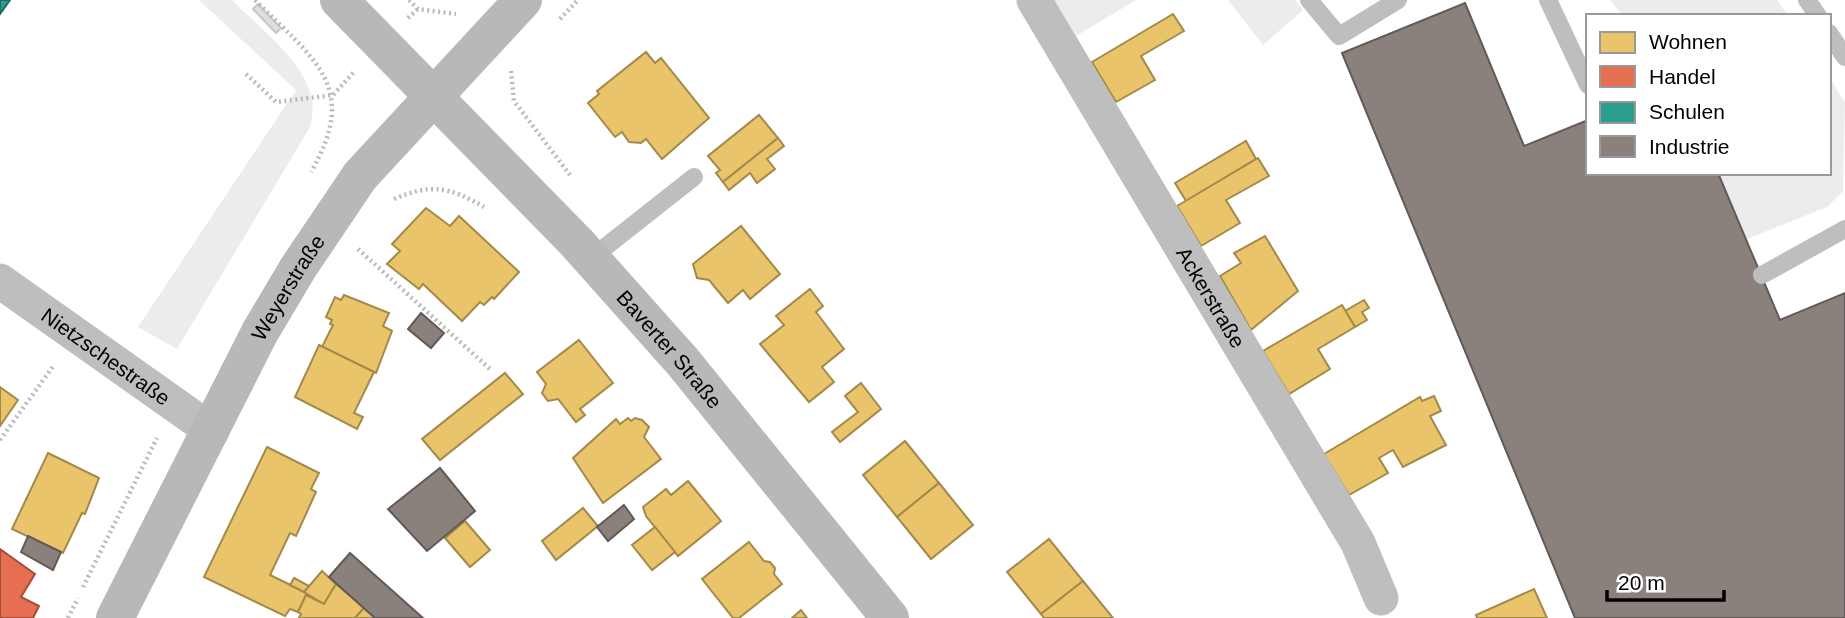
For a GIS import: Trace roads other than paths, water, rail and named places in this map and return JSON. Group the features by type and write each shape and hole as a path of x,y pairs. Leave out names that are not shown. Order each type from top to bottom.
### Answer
{"main road":[{"name":"Baverter Straße","path":"339,0 434,94 683,362 890,618"},
{"name":"Weyerstraße","path":"115,618 260,332 298,268 360,176 523,0"}],"street":[{"name":"Ackerstraße","path":"1034,0 1358,544 1381,598"},
{"name":"Nietzschestraße","path":"0,281 212,431"}],"lane":[{"path":"1309,0 1339,36 1398,0"},
{"path":"1548,0 1586,81"},
{"path":"1831,36 1845,57"},
{"path":"590,259 694,177"},
{"path":"1762,275 1845,229"}]}
